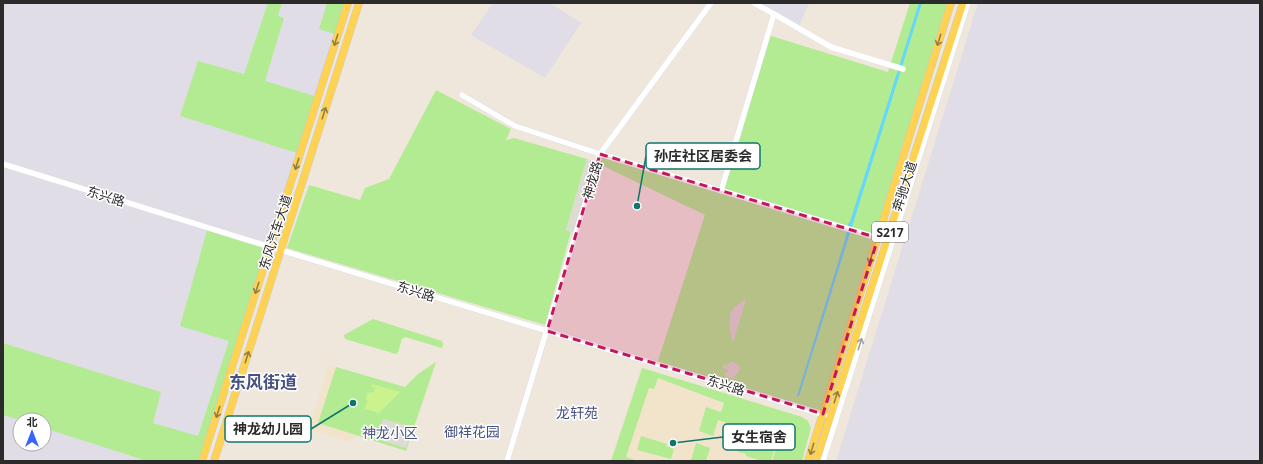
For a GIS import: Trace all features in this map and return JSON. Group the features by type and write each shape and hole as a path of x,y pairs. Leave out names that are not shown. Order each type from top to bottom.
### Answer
{"main road":[{"name":"东风汽车大道","path":"202,461 348,3"},
{"name":"东风汽车大道","path":"214,461 359,3"},
{"name":"奔驰大道","path":"816,461 826,415 878,238 951,3"},
{"name":"奔驰大道","path":"808,461 826,415 964,3"}],"street":[{"path":"462,96 515,126 558,142 600,154 711,3"},
{"path":"754,3 831,47 903,69"},
{"path":"823,461 968,3"},
{"path":"721,191 774,14"},
{"name":"神龙路","path":"507,461 600,154 878,238"},
{"name":"东兴路","path":"3,164 270,247 826,415"}],"highlighted area":[{"path":"600,154 878,238 823,414 547,331"}],"shaded area":[{"path":"3,3 348,3 202,461 3,461"},
{"path":"493,3 550,3 581,23 545,78 471,35"},
{"path":"754,3 809,3 798,28"},
{"path":"978,3 1260,3 1260,461 836,461"},
{"path":"587,159 597,163 576,234 566,230"},
{"path":"746,299 733,343 730,331 730,315 733,308"},
{"path":"734,362 740,367 738,373 734,376 735,379 724,375 728,370 722,368 723,365 727,365"},
{"path":"329,365 405,387 350,442 309,429"},
{"path":"642,368 789,413 775,461 611,461"},
{"path":"383,419 413,427 406,448 377,439"}],"green space":[{"path":"268,3 282,3 278,16 284,18 265,81 318,97 300,154 180,116 198,61 244,74"},
{"path":"327,3 348,3 338,35 319,29"},
{"path":"910,3 951,3 823,414 657,364 705,215 597,163 600,154 721,191 768,35 888,72"},
{"path":"436,90 511,129 506,140 514,138 587,159 566,230 571,232 545,325 287,248 309,185 360,200 365,188 389,179"},
{"path":"208,227 270,247 202,461 141,461 141,459 52,431 52,412 12,412 12,418 3,415 3,343 161,392 153,423 198,436 229,341 180,326"},
{"path":"373,319 442,341 442,348 405,337 402,339 396,354 345,339 344,335"},
{"path":"436,362 406,451 318,423 336,367 405,387 418,374"},
{"path":"642,368 802,417 808,421 811,428 802,461 772,461 779,440 718,420 713,436 699,431 706,407 721,412 724,403 658,378 654,389 649,388 626,457 638,461 611,461"},
{"path":"372,384 400,392 379,413 364,409 368,401 366,400 367,393 374,392 375,388 371,387"},
{"path":"641,436 667,444 666,446 674,449 671,459 637,450"},
{"path":"741,441 774,450 771,461 763,461 738,452"},
{"path":"696,443 710,448 706,461 691,460"}],"water":[{"path":"919,3 922,3 799,396 797,396 845,240 848,224 850,222"}],"place":[{"name":"孙庄社区居委会","path":"637,206"},
{"name":"神龙幼儿园","path":"353,403"},
{"name":"女生宿舍","path":"673,443"}],"district":[{"name":"东风街道","path":"263,381"},
{"name":"龙轩苑","path":"577,412"},
{"name":"御祥花园","path":"472,431"},
{"name":"神龙小区","path":"390,432"}]}
